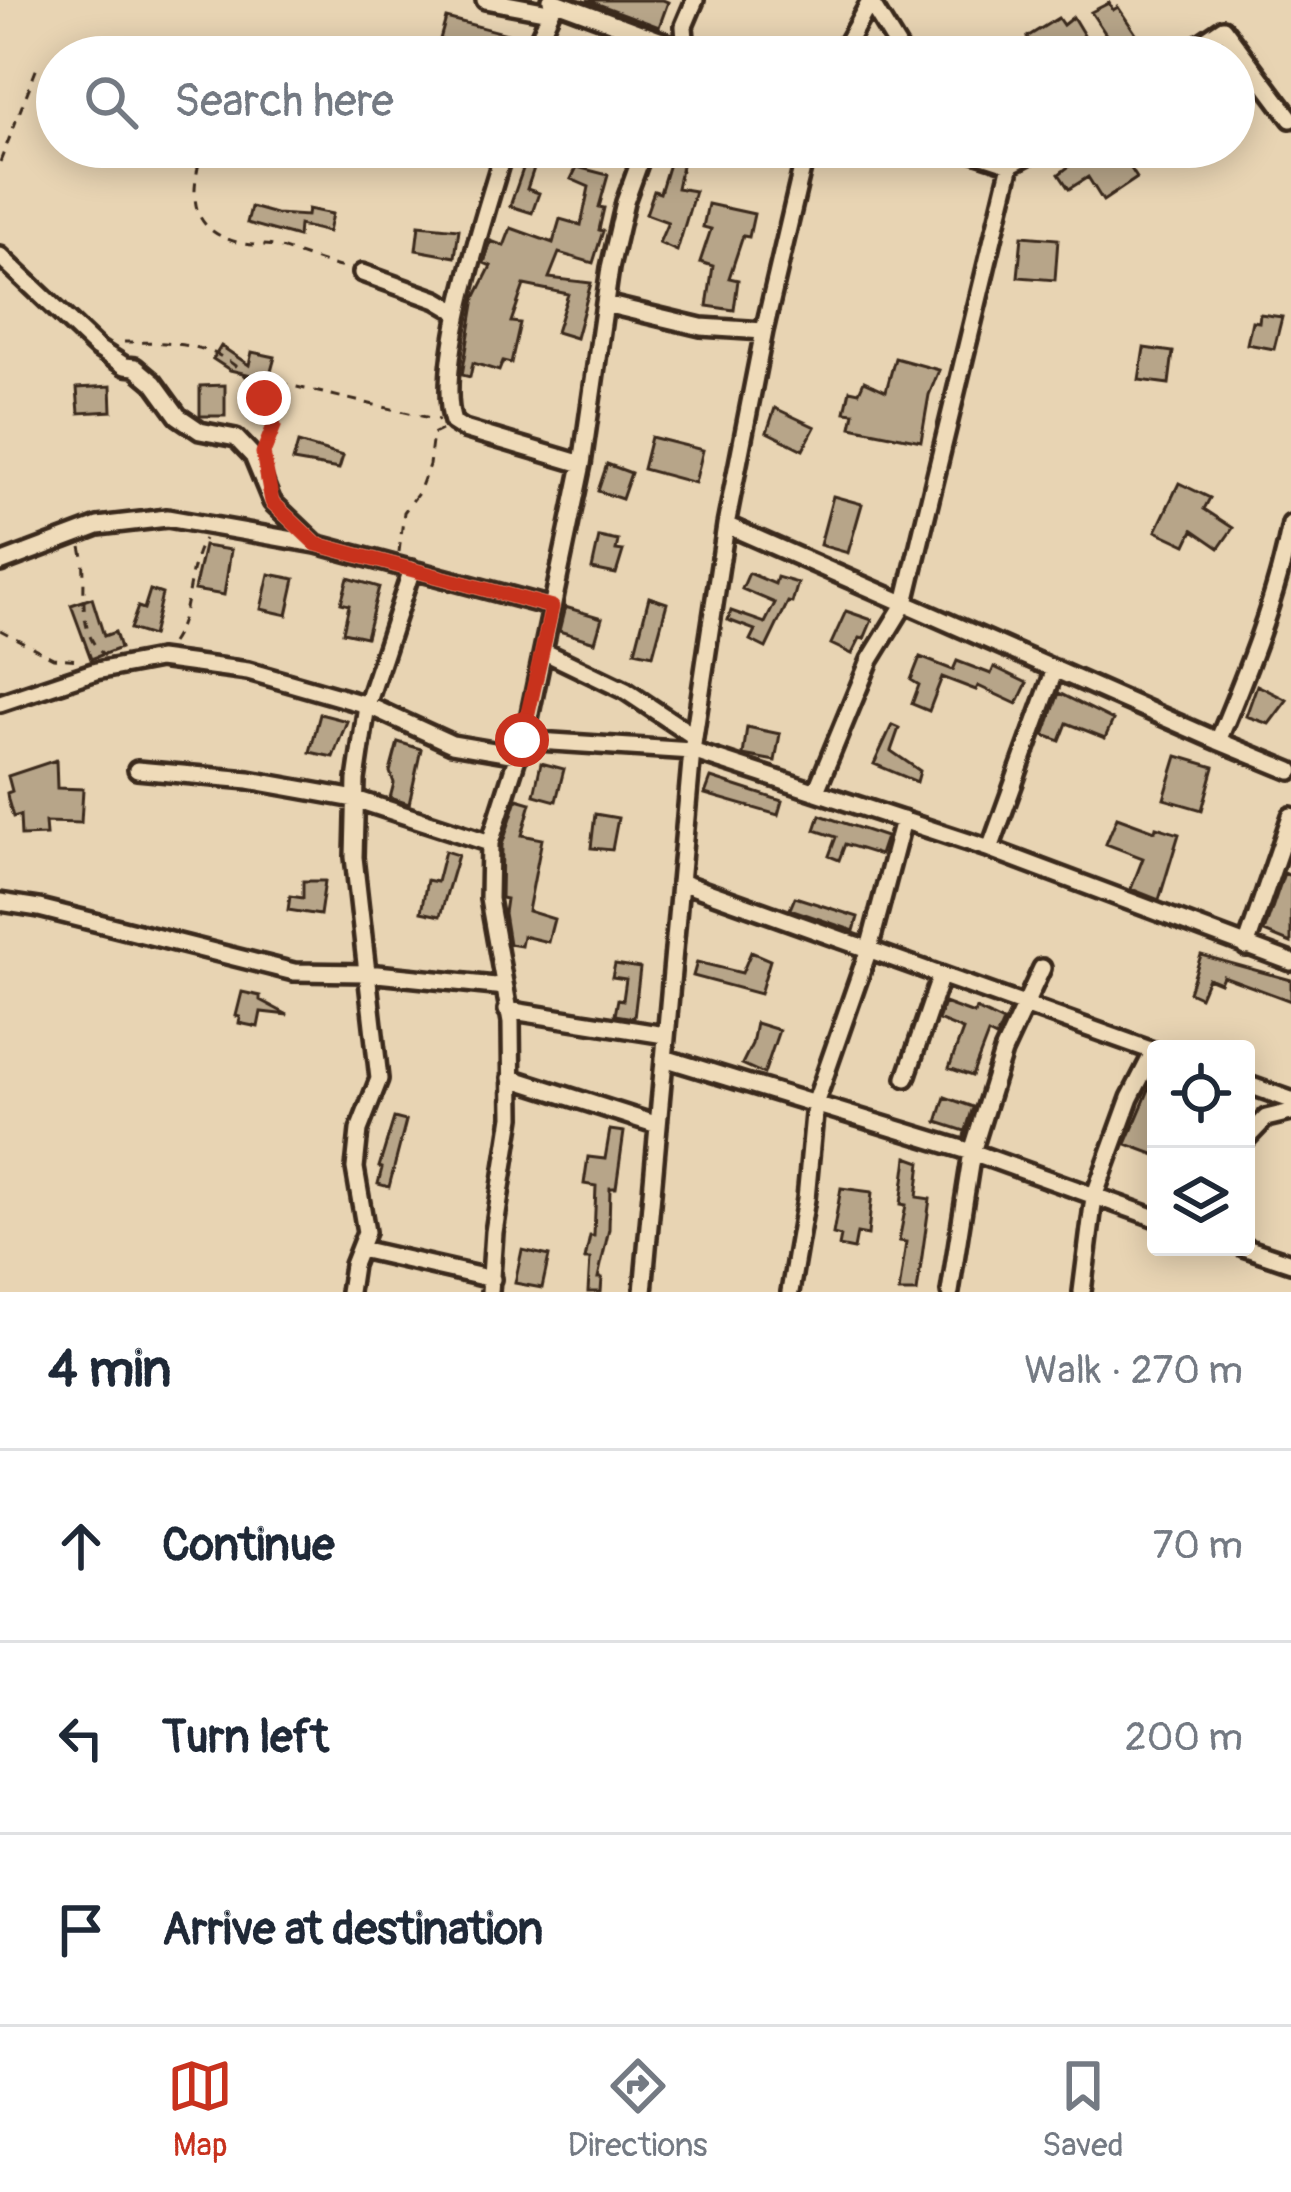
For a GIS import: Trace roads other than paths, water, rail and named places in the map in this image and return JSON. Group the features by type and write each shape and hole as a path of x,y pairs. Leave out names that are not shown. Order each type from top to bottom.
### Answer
{"street":[{"path":"485,0 553,4 647,36"},
{"path":"598,0 609,20"},
{"path":"687,36 684,26 694,0"},
{"path":"850,36 870,0"},
{"path":"870,0 891,36"},
{"path":"539,36 553,4"},
{"path":"1255,72 1291,119"},
{"path":"499,168 459,313 448,407 453,422 582,464"},
{"path":"360,1249 491,1286 494,1232 512,1118 512,1078 511,1022 489,899 490,843 543,652 582,464 605,304 625,202 637,168"},
{"path":"643,1292 692,743 726,525 802,168"},
{"path":"816,791 870,660 905,603 1010,168"},
{"path":"0,256 97,347 154,383 178,416 200,431 236,438 253,457 272,502 316,544"},
{"path":"362,273 437,300 459,313"},
{"path":"605,304 700,327 764,331"},
{"path":"0,562 98,526 167,518 316,544 552,607"},
{"path":"1218,741 1286,552 1291,524"},
{"path":"726,525 1291,770"},
{"path":"350,1292 366,1232 355,1168 358,1130 379,1079 354,856 356,799 367,705 404,567"},
{"path":"543,652 626,691 692,743 1291,962"},
{"path":"0,703 96,670 159,659 248,671 367,705 452,743 520,748 692,743"},
{"path":"990,849 1055,669"},
{"path":"137,770 249,780 356,799 490,843"},
{"path":"1246,947 1291,816"},
{"path":"790,1292 806,1199 815,1104 869,949 903,820"},
{"path":"680,882 1147,1048"},
{"path":"0,902 294,972 367,973 505,987"},
{"path":"950,1292 972,1152 1003,1052 1042,968"},
{"path":"906,1078 941,975"},
{"path":"506,1010 665,1035"},
{"path":"664,1058 972,1152 1147,1215"},
{"path":"1082,1292 1094,1197 1130,1098 1147,1066"},
{"path":"512,1078 658,1125"},
{"path":"1255,1087 1291,1100"},
{"path":"1255,1130 1266,1118 1291,1112"},
{"path":"1255,1251 1291,1263"}]}
